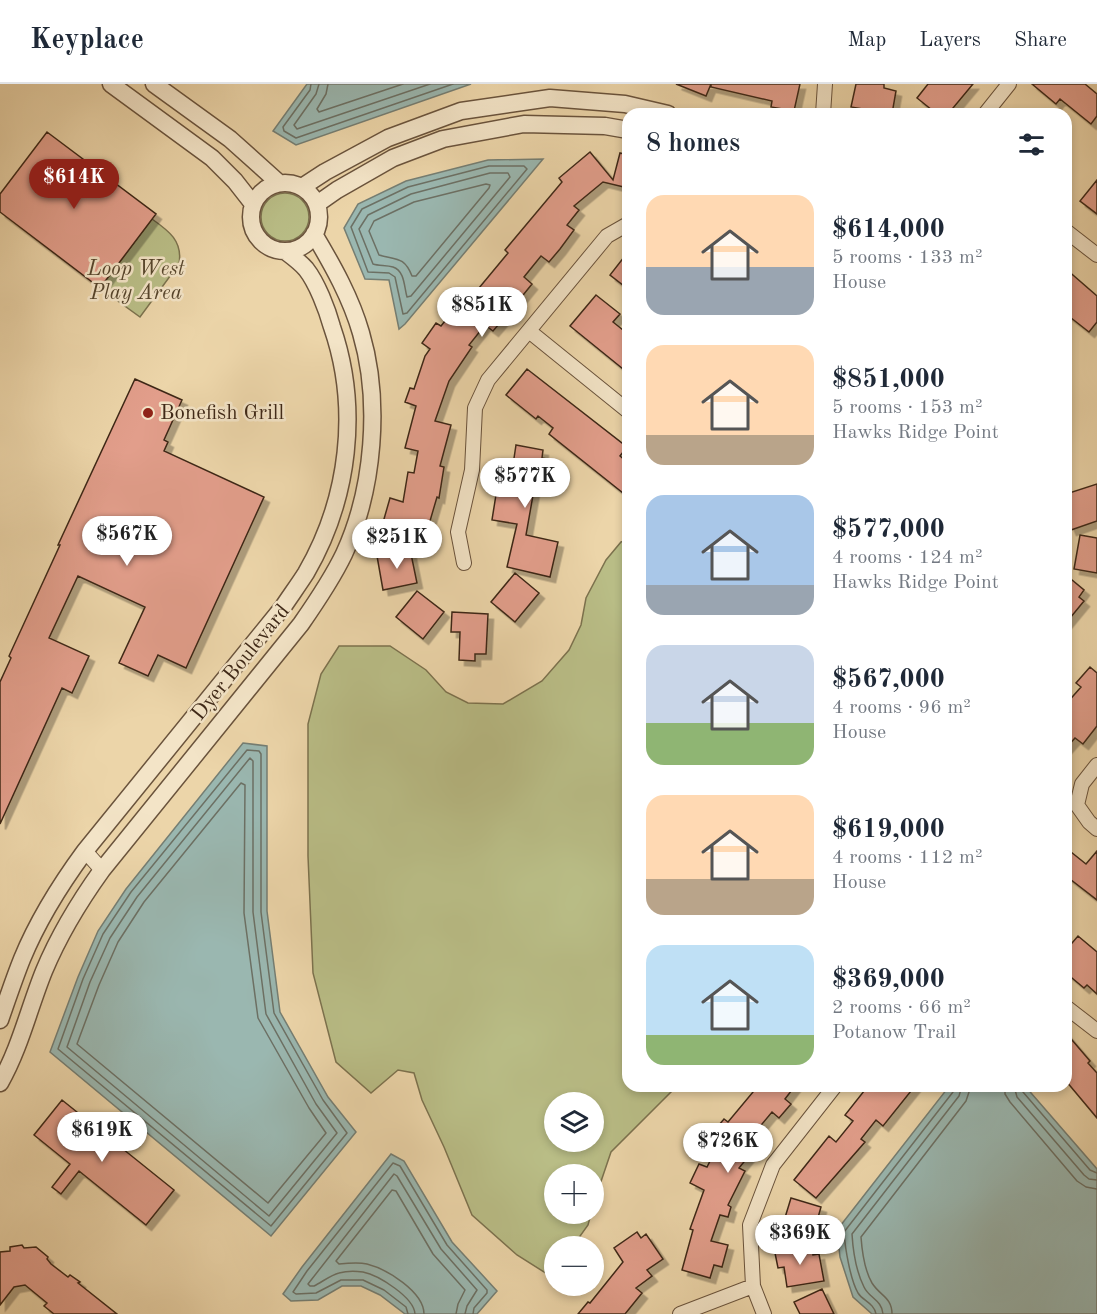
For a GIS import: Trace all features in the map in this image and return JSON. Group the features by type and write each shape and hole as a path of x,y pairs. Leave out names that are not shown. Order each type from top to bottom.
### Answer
{"street":[{"path":"111,84 212,158 235,181 253,204"},
{"path":"154,84 230,139 279,183"},
{"path":"823,108 825,84"},
{"path":"990,108 1009,84"},
{"path":"302,187 388,138 461,111 550,98 624,104 642,108"},
{"path":"317,204 393,158 443,139 524,124 605,126 622,129"},
{"path":"279,183 290,183 302,187 311,194 317,204 318,224 314,234 307,243 297,249 285,251 275,249 265,244 253,229 251,217 253,204 259,194 279,183"},
{"path":"464,563 458,532 472,470 475,408 488,380 607,237 622,228"},
{"name":"Dyer Boulevard","path":"0,1083 17,1047 54,949 78,905 102,870 301,624 324,591 345,552 363,499 371,452 372,388 362,334 346,292 314,234"},
{"path":"1072,236 1097,255"},
{"name":"Dyer Boulevard","path":"0,1020 22,959 64,880 283,607 306,573 337,500 347,447 348,402 340,350 328,313 308,271 285,251"},
{"path":"529,331 622,406"},
{"path":"1097,765 1082,784 1077,805 1097,829"},
{"path":"85,851 102,870"},
{"path":"1072,1012 1097,1031"},
{"path":"764,1314 753,1286 750,1225 773,1165 830,1092"},
{"path":"680,1314 753,1286"}],"green space":[{"path":"280,193 290,193 302,200 309,212 309,222 302,234 290,241 280,241 265,230 261,222 261,212 272,197"},
{"name":"Loop West Play Area","path":"152,219 173,237 180,256 179,264 140,317 100,288"},
{"path":"622,542 622,1092 671,1092 611,1152 604,1173 604,1164 544,1164 544,1224 588,1224 580,1236 544,1236 544,1272 517,1255 472,1215 422,1100 414,1073 398,1070 371,1093 336,1062 313,973 308,856 308,724 321,674 339,646 390,646 426,670 446,692 468,703 503,704 542,681 569,650 581,625 586,598 606,560"}],"water":[{"path":"307,84 471,84 296,145 273,131"},
{"path":"543,159 399,329 389,280 365,279 344,228 358,204 406,181 488,160"},
{"path":"243,743 267,746 267,911 280,1012 328,1097 356,1132 271,1236 50,1052 98,931 126,889"},
{"path":"945,1092 1030,1092 1097,1169 1097,1314 872,1314 853,1297 840,1257 837,1230"},
{"path":"391,1154 404,1161 452,1242 497,1291 477,1314 405,1314 380,1295 361,1286 342,1286 318,1300 291,1301 283,1294"}],"building":[{"path":"676,84 711,84 706,96"},
{"path":"711,84 800,84 795,108 771,107 772,101 711,87"},
{"path":"856,84 884,84 884,88 896,91 893,108 851,107"},
{"path":"928,84 973,84 953,108 930,108 917,98"},
{"path":"1032,84 1085,84 1097,94 1097,116 1091,124 1060,99 1056,104"},
{"path":"47,132 156,214 100,288 0,212 0,194"},
{"path":"590,152 613,180 620,153 622,154 622,187 603,182 574,206 579,210 567,225 574,230 560,249 549,262 541,256 524,277 532,284 511,310 493,331 485,325 469,345 472,347 449,381 435,421 451,425 440,466 444,467 439,498 437,497 423,545 392,536 393,529 382,526 390,498 403,502 408,472 414,473 418,451 405,448 416,406 405,402 410,388 414,389 425,356 430,349 422,343 436,323 441,326 469,291 474,294 508,253 505,250 562,182 559,178"},
{"path":"1097,180 1097,214 1080,201"},
{"path":"622,260 622,284 610,275"},
{"path":"1072,274 1097,296 1097,322 1089,332 1072,319"},
{"path":"596,295 620,314 613,322 622,329 622,368 570,326"},
{"path":"527,369 622,443 620,456 622,458 622,492 549,434 553,428 538,416 536,419 506,395"},
{"path":"135,379 182,400 164,440 168,442 164,451 264,497 186,668 158,655 148,676 119,663 145,607 78,576 49,638 89,656 72,693 62,688 0,824 0,682 11,658 9,656 60,545 58,545"},
{"path":"516,445 543,450 542,458 553,460 549,486 535,484 526,535 558,542 550,577 507,567 517,524 492,520 501,463 513,465"},
{"path":"1097,484 1097,521 1072,530 1072,492"},
{"path":"1080,535 1097,538 1097,573 1074,569"},
{"path":"410,549 417,583 383,590 377,556"},
{"path":"515,573 539,593 515,622 491,602"},
{"path":"1072,580 1084,590 1079,597 1084,601 1072,616"},
{"path":"417,591 444,612 423,639 396,617"},
{"path":"452,612 488,614 486,654 475,654 475,661 459,660 460,632 451,632"},
{"path":"1090,667 1097,673 1097,726 1083,744 1075,738 1072,741 1072,697 1081,687 1076,683"},
{"path":"1097,851 1097,900 1072,881 1072,853 1086,864"},
{"path":"1078,936 1097,952 1097,994 1087,985 1084,988 1072,978 1072,943"},
{"path":"1072,1040 1097,1073 1097,1118 1072,1088"},
{"path":"753,1092 790,1092 785,1099 791,1104 779,1118 772,1112 757,1130 765,1136 739,1168 745,1171 728,1205 731,1207 728,1217 720,1215 711,1241 728,1245 722,1267 714,1265 710,1278 682,1270 693,1230 690,1229 704,1190 690,1183 699,1164 707,1167 719,1143 710,1136 724,1119 728,1122"},
{"path":"863,1092 910,1092 883,1126 876,1120 861,1139 865,1142 816,1198 794,1180 829,1136 836,1142 853,1121 845,1115"},
{"path":"62,1100 174,1190 146,1225 79,1171 61,1194 52,1187 70,1164 34,1135"},
{"path":"791,1198 821,1207 811,1242 780,1234"},
{"path":"637,1232 641,1238 646,1234 663,1259 647,1270 652,1276 636,1288 642,1293 625,1314 578,1314 596,1296 604,1296 604,1286 623,1262 614,1248"},
{"path":"22,1245 24,1248 36,1247 48,1257 51,1264 68,1277 70,1275 80,1282 78,1283 117,1314 54,1314 44,1306 47,1303 25,1285 14,1287 0,1305 0,1252 10,1251 10,1247"},
{"path":"812,1246 813,1255 819,1254 824,1281 787,1287 784,1267 778,1268 775,1253"},
{"path":"822,1289 834,1314 800,1314 794,1302"}],"place":[{"name":"Bonefish Grill","path":"148,413"}]}
